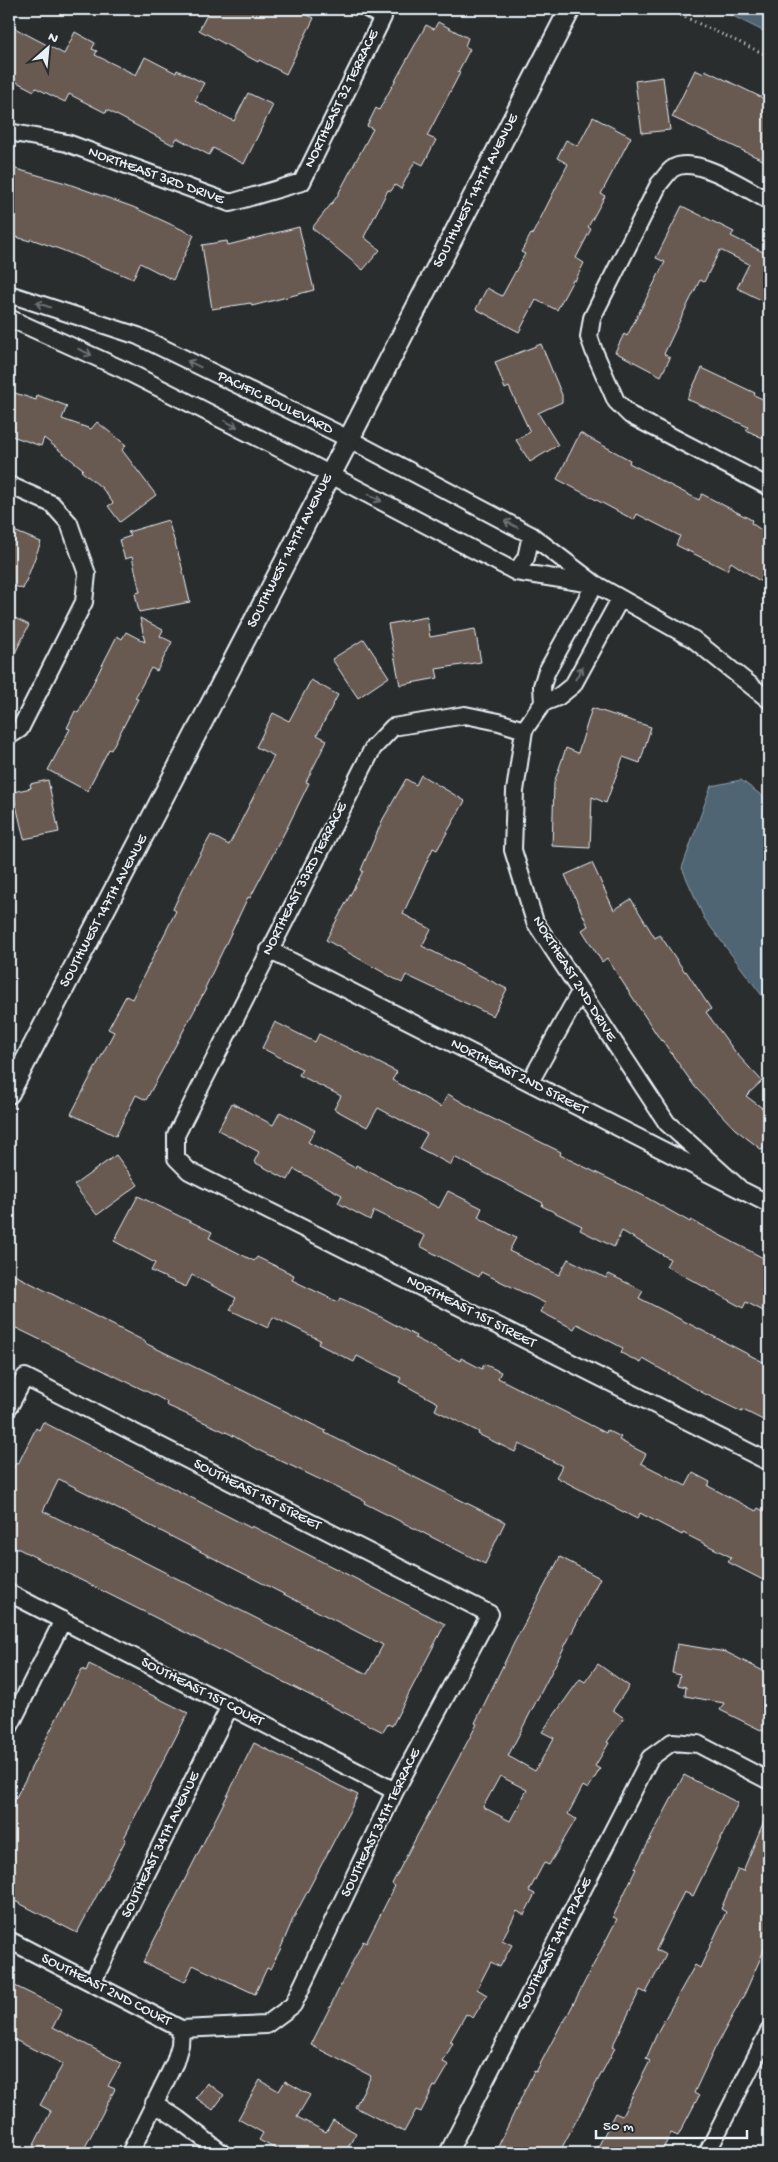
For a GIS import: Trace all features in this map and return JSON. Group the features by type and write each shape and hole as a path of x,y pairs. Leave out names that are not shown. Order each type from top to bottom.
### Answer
{"street":[{"name":"NORTHEAST 32 TERRACE","path":"302,182 383,17 368,9"},
{"name":"SOUTHWEST 147TH AVENUE","path":"9,1093 570,9"},
{"name":"NORTHEAST 3RD DRIVE","path":"9,132 67,143 230,203 302,182"},
{"path":"769,201 701,166 682,166 673,169 659,184 592,318 589,337 616,401 630,416 769,486"},
{"name":"PACIFIC BOULEVARD","path":"9,294 138,336 349,439 531,535 595,584 692,639 769,700"},
{"name":"PACIFIC BOULEVARD","path":"9,318 124,370 330,474 516,572 595,584"},
{"path":"9,485 52,504 69,523 87,574 84,602 20,729 9,736"},
{"path":"516,572 526,558 531,535"},
{"path":"543,703 542,686 546,674 595,584"},
{"name":"NORTHEAST 2ND DRIVE","path":"620,598 573,685 558,697 543,703 524,730 515,791 514,850 535,922 667,1123 739,1188"},
{"name":"NORTHEAST 33RD TERRACE","path":"176,1158 176,1135 373,748 393,727 465,715 500,722 524,730"},
{"name":"NORTHEAST 2ND STREET","path":"269,950 769,1204"},
{"path":"530,1082 580,992"},
{"name":"NORTHEAST 1ST STREET","path":"176,1158 188,1170 769,1462"},
{"name":"SOUTHEAST 1ST STREET","path":"9,1406 25,1377 490,1614"},
{"name":"SOUTHEAST 1ST COURT","path":"9,1593 395,1791"},
{"name":"SOUTHEAST 34TH TERRACE","path":"266,2025 293,2005 395,1791 490,1614"},
{"path":"9,1728 62,1620"},
{"name":"SOUTHEAST 34TH AVENUE","path":"92,1983 230,1706"},
{"name":"SOUTHEAST 34TH PLACE","path":"448,2153 650,1758 672,1742 698,1744 769,1781"},
{"name":"SOUTHEAST 2ND COURT","path":"9,1940 181,2029 266,2025"},
{"path":"130,2153 176,2062 181,2029"},
{"path":"707,2153 769,2030"},
{"path":"154,2103 222,2153"}],"path":[{"path":"667,9 769,56"}],"water":[{"path":"719,9 769,9 769,34"},
{"path":"741,780 769,801 769,1005 704,918 682,868 711,786"}],"building":[{"path":"210,9 295,9 314,18 286,74 259,60 258,62 199,30"},
{"path":"438,22 468,38 465,46 470,49 458,72 460,73 427,136 436,140 423,165 415,161 401,189 395,185 391,191 388,190 364,237 380,250 363,270 312,228 336,198 373,129 367,126 376,108 379,110 426,25 434,29"},
{"path":"9,25 64,54 75,32 95,43 92,49 97,51 95,55 136,75 145,57 176,73 177,70 204,83 195,101 234,121 248,93 273,105 244,164 213,148 209,155 177,138 173,145 107,110 106,113 69,94 65,102 36,88 34,91 9,78"},
{"path":"695,70 704,74 705,70 769,101 769,163 672,117"},
{"path":"663,77 670,130 642,133 635,81"},
{"path":"593,117 631,137 601,194 605,196 588,227 591,229 576,258 584,263 575,281 573,280 557,310 536,300 519,332 476,309 487,288 502,296 525,254 521,252 532,235 568,164 557,158 566,140 578,146"},
{"path":"9,167 66,183 133,207 194,235 173,280 140,263 133,279 31,239 30,241 9,235"},
{"path":"682,206 734,232 731,236 769,255 769,293 765,302 737,288 749,264 720,250 704,282 700,280 664,354 670,358 661,376 615,352 624,334 627,336 665,262 656,258"},
{"path":"299,227 314,290 252,306 251,303 212,309 202,245 227,241 228,245"},
{"path":"541,344 562,395 562,402 538,413 558,445 530,462 516,440 530,432 509,387 505,389 495,362"},
{"path":"702,368 755,393 754,395 769,402 769,441 746,430 748,427 687,399"},
{"path":"9,391 36,400 37,395 67,406 62,419 91,429 97,422 126,445 122,450 156,495 120,522 108,506 113,503 102,488 81,471 83,469 44,438 41,446 9,435"},
{"path":"580,433 630,460 629,463 699,500 702,494 752,520 751,523 769,535 769,587 731,562 727,570 676,545 680,536 637,514 634,520 557,479"},
{"path":"168,520 190,602 139,612 135,593 140,592 132,557 125,559 119,540 131,536 128,532"},
{"path":"9,529 41,542 23,589 9,584"},
{"path":"9,615 29,625 9,665"},
{"path":"427,617 430,637 475,629 481,662 436,669 438,678 400,685 388,624"},
{"path":"140,618 163,630 160,636 172,642 157,671 151,668 135,698 138,699 87,791 48,770 70,729 67,728 75,711 78,713 117,636 122,639 126,632 145,642"},
{"path":"364,639 389,677 358,698 332,659"},
{"path":"311,680 338,695 317,735 327,740 306,782 309,783 250,898 248,897 206,989 146,1100 136,1095 116,1136 71,1114 114,1032 108,1029 126,996 132,999 176,911 173,909 189,874 211,835 229,845 274,756 256,747 273,713 289,721"},
{"path":"592,708 651,727 640,763 623,757 606,803 592,797 590,848 552,846 554,783 566,748 578,753"},
{"path":"421,775 465,801 437,850 433,848 403,914 431,929 422,946 507,989 493,1016 406,975 402,983 326,940 363,871 361,870 383,819 406,779 416,785"},
{"path":"48,780 59,832 24,839 13,792 31,788 30,784"},
{"path":"592,863 614,910 631,899 655,938 660,935 686,971 711,1009 706,1012 736,1053 762,1081 746,1096 769,1113 769,1140 762,1150 735,1129 695,1087 661,1041 607,958 602,962 582,930 588,926 565,875"},
{"path":"275,1022 315,1042 319,1034 397,1072 392,1080 441,1107 448,1094 479,1112 561,1152 560,1155 769,1261 769,1314 746,1302 743,1308 666,1266 670,1259 622,1231 614,1247 580,1230 582,1226 542,1206 543,1203 454,1157 451,1165 419,1148 427,1134 378,1108 367,1127 334,1109 341,1096 299,1075 302,1069 262,1048"},
{"path":"232,1103 273,1125 280,1112 315,1130 308,1142 355,1168 356,1165 439,1208 448,1191 482,1208 478,1217 516,1238 509,1251 559,1275 568,1259 606,1278 609,1274 643,1291 639,1298 769,1365 769,1423 705,1394 643,1359 641,1363 621,1353 623,1348 577,1324 574,1329 541,1312 545,1303 481,1272 479,1277 459,1267 420,1246 425,1236 374,1211 370,1220 338,1203 342,1195 294,1169 288,1180 254,1162 259,1152 218,1130"},
{"path":"116,1155 138,1185 97,1215 74,1185"},
{"path":"138,1196 212,1232 209,1238 254,1261 257,1257 294,1275 292,1280 338,1302 340,1298 377,1315 416,1336 415,1338 460,1361 461,1358 482,1369 484,1364 501,1372 498,1378 606,1433 607,1430 621,1437 619,1440 646,1454 641,1463 686,1486 693,1473 710,1482 708,1486 756,1511 758,1508 769,1514 769,1568 763,1580 728,1562 731,1557 683,1533 682,1535 640,1513 637,1519 556,1477 562,1466 519,1444 515,1452 478,1434 479,1432 435,1410 438,1403 399,1382 401,1378 357,1356 354,1362 318,1344 320,1340 273,1317 268,1328 230,1310 236,1298 192,1275 186,1287 151,1271 155,1263 114,1241"},
{"path":"9,1272 145,1343 326,1431 325,1433 505,1522 485,1564 364,1503 365,1501 256,1449 230,1434 166,1405 167,1402 158,1397 14,1327 15,1325 9,1322"},
{"path":"43,1422 445,1624 392,1726 388,1724 383,1732 9,1544 9,1477 16,1463 18,1464 36,1428 39,1430","holes":["59,1479 383,1645 367,1674 43,1511"]},
{"path":"560,1557 600,1578 508,1756 535,1771 554,1738 542,1732 580,1679 585,1682 598,1664 629,1686 613,1710 624,1718 607,1742 609,1743 595,1766 600,1769 588,1789 583,1786 568,1814 576,1819 549,1865 544,1863 529,1891 535,1894 524,1915 517,1911 502,1940 512,1945 500,1967 491,1962 477,1989 487,1995 473,2018 466,2014 450,2042 453,2043 443,2062 449,2065 436,2087 434,2086 421,2112 416,2110 404,2132 355,2107 371,2076 311,2045 363,1941 366,1943 395,1886 392,1884 410,1849 477,1724 475,1723 514,1643","holes":["500,1776 527,1790 510,1821 483,1807"]},
{"path":"677,1644 726,1652 769,1674 769,1734 720,1710 724,1703 685,1696 686,1687 678,1685 680,1675 672,1673"},
{"path":"89,1664 188,1713 77,1933 9,1898 9,1811 82,1669 86,1671"},
{"path":"254,1743 358,1795 293,1919 280,1950 270,1969 267,1968 255,1994 193,1965 185,1982 143,1962"},
{"path":"684,1775 738,1803 693,1896 684,1892 656,1950 666,1955 646,1993 640,1990 612,2047 615,2048 559,2153 495,2153 534,2071 536,2072 564,2022 617,1919 613,1917 635,1868"},
{"path":"769,1809 769,1939 745,1993 715,2048 694,2093 699,2096 678,2136 671,2133 661,2153 595,2153 615,2113 622,2116 650,2061 646,2059 658,2031 695,1965 700,1968 726,1912 721,1909 738,1869 743,1871"},
{"path":"9,1983 62,2009 53,2027 121,2063 108,2086 115,2089 82,2153 30,2153 51,2111 40,2105 63,2064 9,2037"},
{"path":"260,2080 279,2091 285,2081 310,2095 297,2117 326,2132 333,2120 356,2133 345,2153 283,2153 259,2140 263,2133 238,2119"},
{"path":"207,2083 224,2095 213,2110 196,2098"}]}
